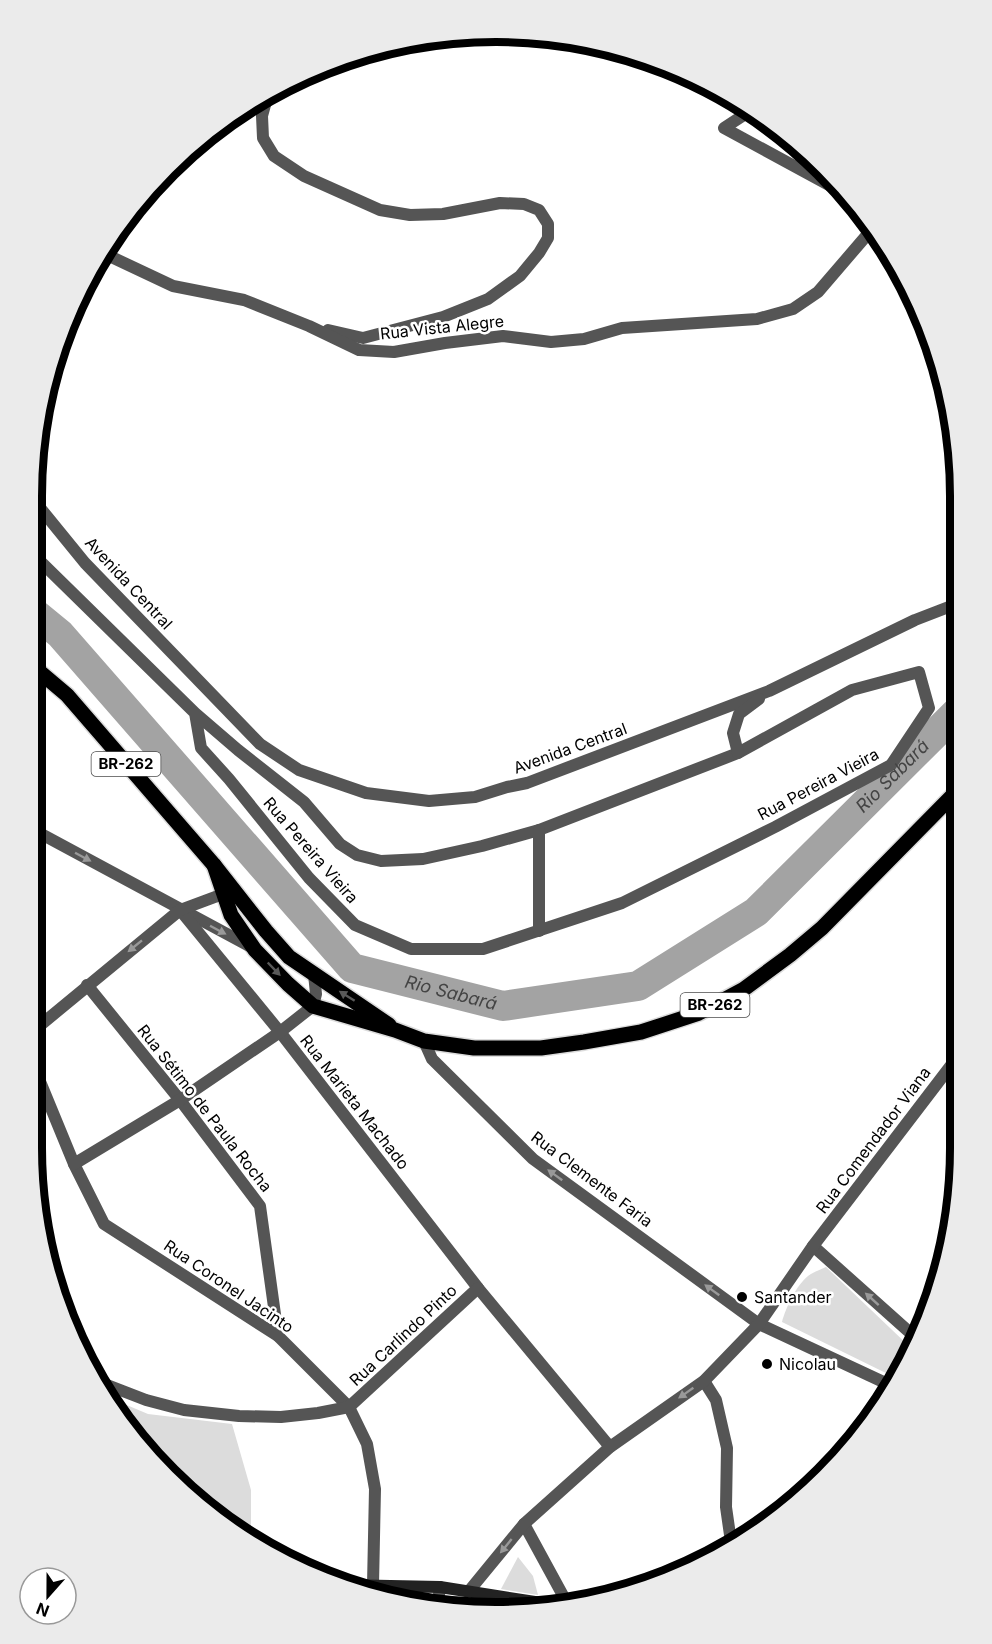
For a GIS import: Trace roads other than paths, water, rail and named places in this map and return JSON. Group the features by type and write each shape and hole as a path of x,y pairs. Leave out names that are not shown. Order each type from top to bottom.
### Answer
{"main road":[{"name":"BR-262","path":"42,674 67,695 214,865 231,895 289,957 395,1030"},
{"name":"BR-262","path":"231,895 231,915 255,950 288,984 314,1006 424,1041 474,1048 541,1048 641,1032 699,1013 744,989 822,928 950,799"},
{"path":"373,1585 440,1587 527,1601"}],"street":[{"path":"265,106 262,116 263,138 274,156 304,176 380,210 410,215 443,214 500,203 524,204 539,210 548,224 548,238 539,253 520,276 488,299 444,317 363,338 309,326"},
{"path":"743,116 724,128 825,184"},
{"name":"Rua Vista Alegre","path":"111,257 173,286 244,300 309,326 359,350 394,351 503,336 551,342 584,339 622,328 757,319 794,309 818,292 867,235"},
{"name":"Avenida Central","path":"42,510 85,563 260,744 299,770 366,793 429,801 475,797 527,783 769,691 915,620 950,607"},
{"name":"Rua Pereira Vieira","path":"42,563 195,713 304,802 340,844 357,855 381,861 423,859 539,830 738,753 852,690 919,672 929,708 891,765 775,827 622,903 483,949 411,949 355,925 309,878 201,748 195,713"},
{"path":"738,753 733,733 739,714 769,691"},
{"path":"539,830 539,931"},
{"name":"Rua Marieta Machado","path":"42,834 180,910 280,1032 478,1288 610,1447"},
{"path":"42,1023 180,910 231,895"},
{"path":"180,910 255,950"},
{"path":"74,1164 180,1100 314,1006 316,994 314,974"},
{"name":"Rua Sétimo de Paula Rocha","path":"87,985 180,1100 260,1206 278,1335"},
{"name":"Rua Clemente Faria","path":"424,1041 432,1059 533,1159 759,1324 884,1382"},
{"name":"Rua Comendador Viana","path":"759,1324 813,1246 950,1068"},
{"name":"Rua Coronel Jacinto","path":"42,1086 74,1164 104,1224 278,1335 349,1407 367,1444 375,1490 373,1585"},
{"path":"813,1246 910,1333"},
{"name":"Rua Carlindo Pinto","path":"349,1407 478,1288"},
{"path":"469,1592 524,1524 610,1447 704,1380 759,1324"},
{"path":"704,1380 716,1400 727,1448 726,1507 730,1536"},
{"path":"110,1386 146,1400 184,1410 238,1416 281,1417 349,1407"},
{"path":"524,1524 564,1597"},
{"path":"439,1598 440,1587"}],"waterway":[{"name":"Rio Sabará","path":"42,619 60,634 352,968 503,1006 638,986 756,912 950,719"}],"place":[{"name":"Santander","path":"742,1297"},
{"name":"Nicolau","path":"767,1364"}]}
